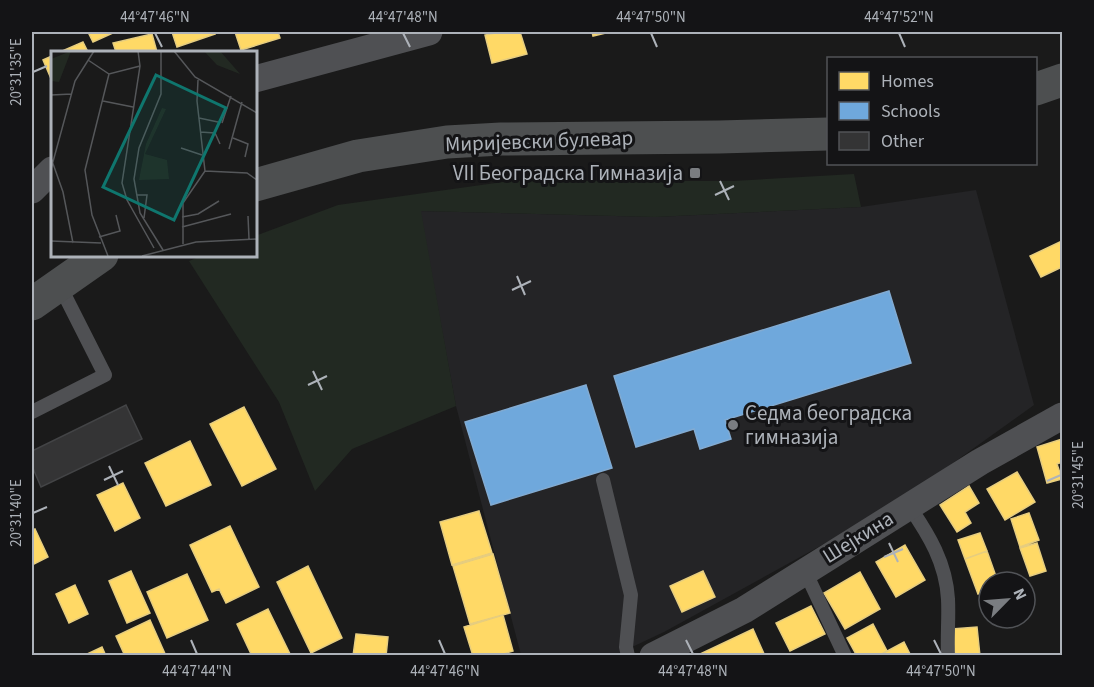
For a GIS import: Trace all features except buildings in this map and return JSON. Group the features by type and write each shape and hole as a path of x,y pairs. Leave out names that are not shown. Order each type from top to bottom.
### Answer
{"main road":[{"path":"1037,88 1062,80"},
{"name":"Миријевски булевар","path":"256,185 358,156 447,142 827,134"},
{"path":"32,304 101,256"}],"street":[{"path":"256,79 429,32"},
{"path":"32,190 51,171"},
{"name":"Шејкина","path":"652,656 744,610 980,462 1062,416"}],"lane":[{"path":"32,412 105,375 59,284"},
{"path":"603,480 631,595 626,647 628,656"},
{"path":"909,506 926,529 937,550 945,575 948,600 948,656"},
{"path":"805,571 845,656"}],"shaded area":[{"path":"854,174 861,207 655,217 421,211 456,406 352,449 315,491 279,402 189,261 202,256 256,256 256,236 338,205 510,181 733,181"},
{"name":"Седма београдска гимназија","path":"976,190 1034,405 893,506 664,632 615,655 521,655 456,406 420,211 655,217 861,207"}],"place":[{"name":"VII Београдска Гимназија","path":"695,173"},
{"name":"Седма београдска гимназија","path":"733,425"}]}
